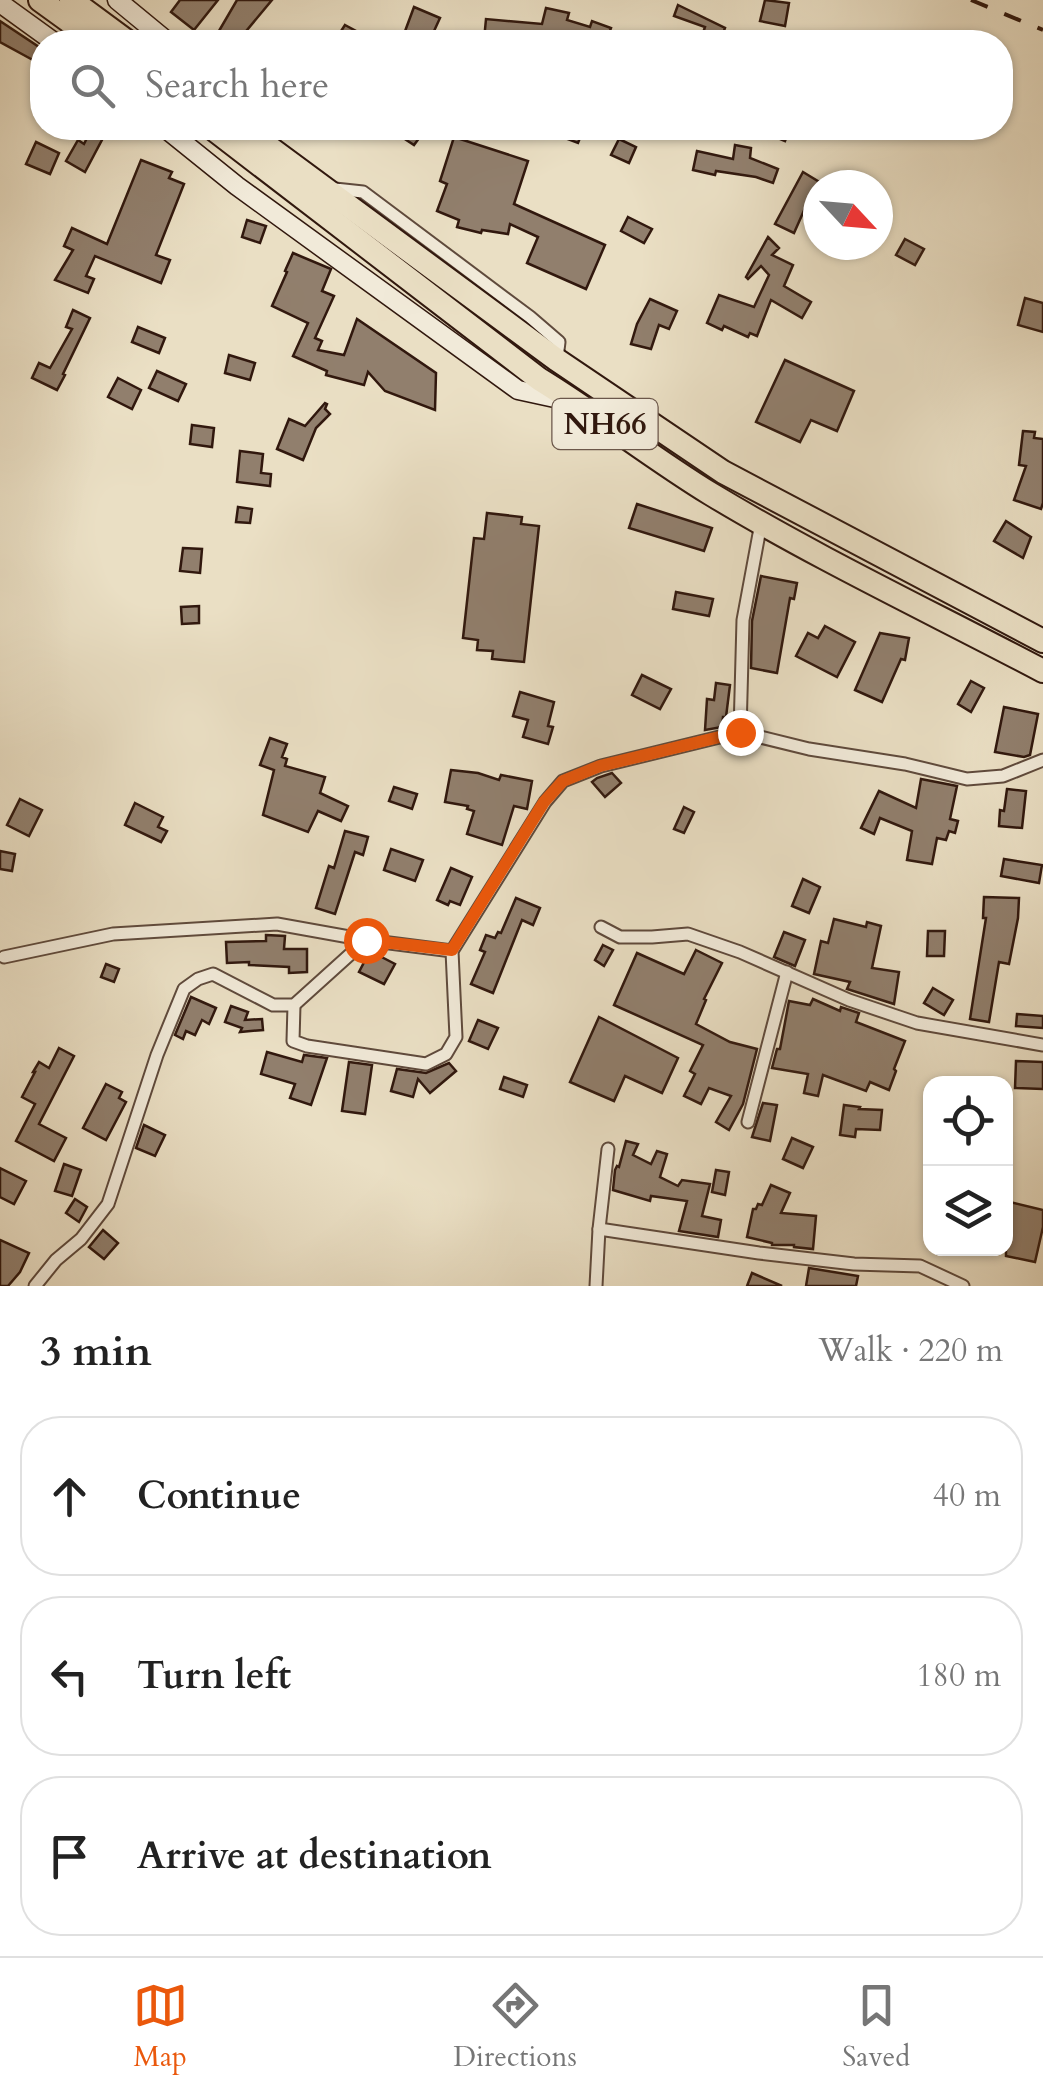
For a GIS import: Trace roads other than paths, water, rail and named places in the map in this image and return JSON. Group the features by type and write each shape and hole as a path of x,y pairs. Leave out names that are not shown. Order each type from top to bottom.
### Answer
{"highway":[{"path":"40,0 81,30"},
{"path":"71,0 112,30"},
{"name":"NH66","path":"228,140 538,379 709,493 1041,666"},
{"name":"NH66","path":"266,140 557,360 723,472 1043,641"}],"street":[{"path":"116,0 153,30"},
{"path":"0,2 38,30"},
{"path":"180,140 237,186 518,390 579,403"},
{"path":"740,732 743,620 761,523"},
{"path":"294,1005 293,1041 308,1046 426,1064 446,1054 456,1037 452,950 544,802 563,781 600,766 740,732 967,780 1002,776 1043,760"},
{"path":"4,957 113,934 277,924 452,950"},
{"path":"601,927 620,937 688,934 849,1000 917,1023 1043,1045"},
{"path":"35,1286 56,1260 81,1240 108,1204 156,1055 184,989 213,974 273,1006 294,1005 366,940"},
{"path":"748,1122 787,972"},
{"path":"596,1286 608,1148"},
{"path":"598,1229 854,1264 920,1266 963,1286"}],"railway":[{"path":"971,0 1043,30"}]}
